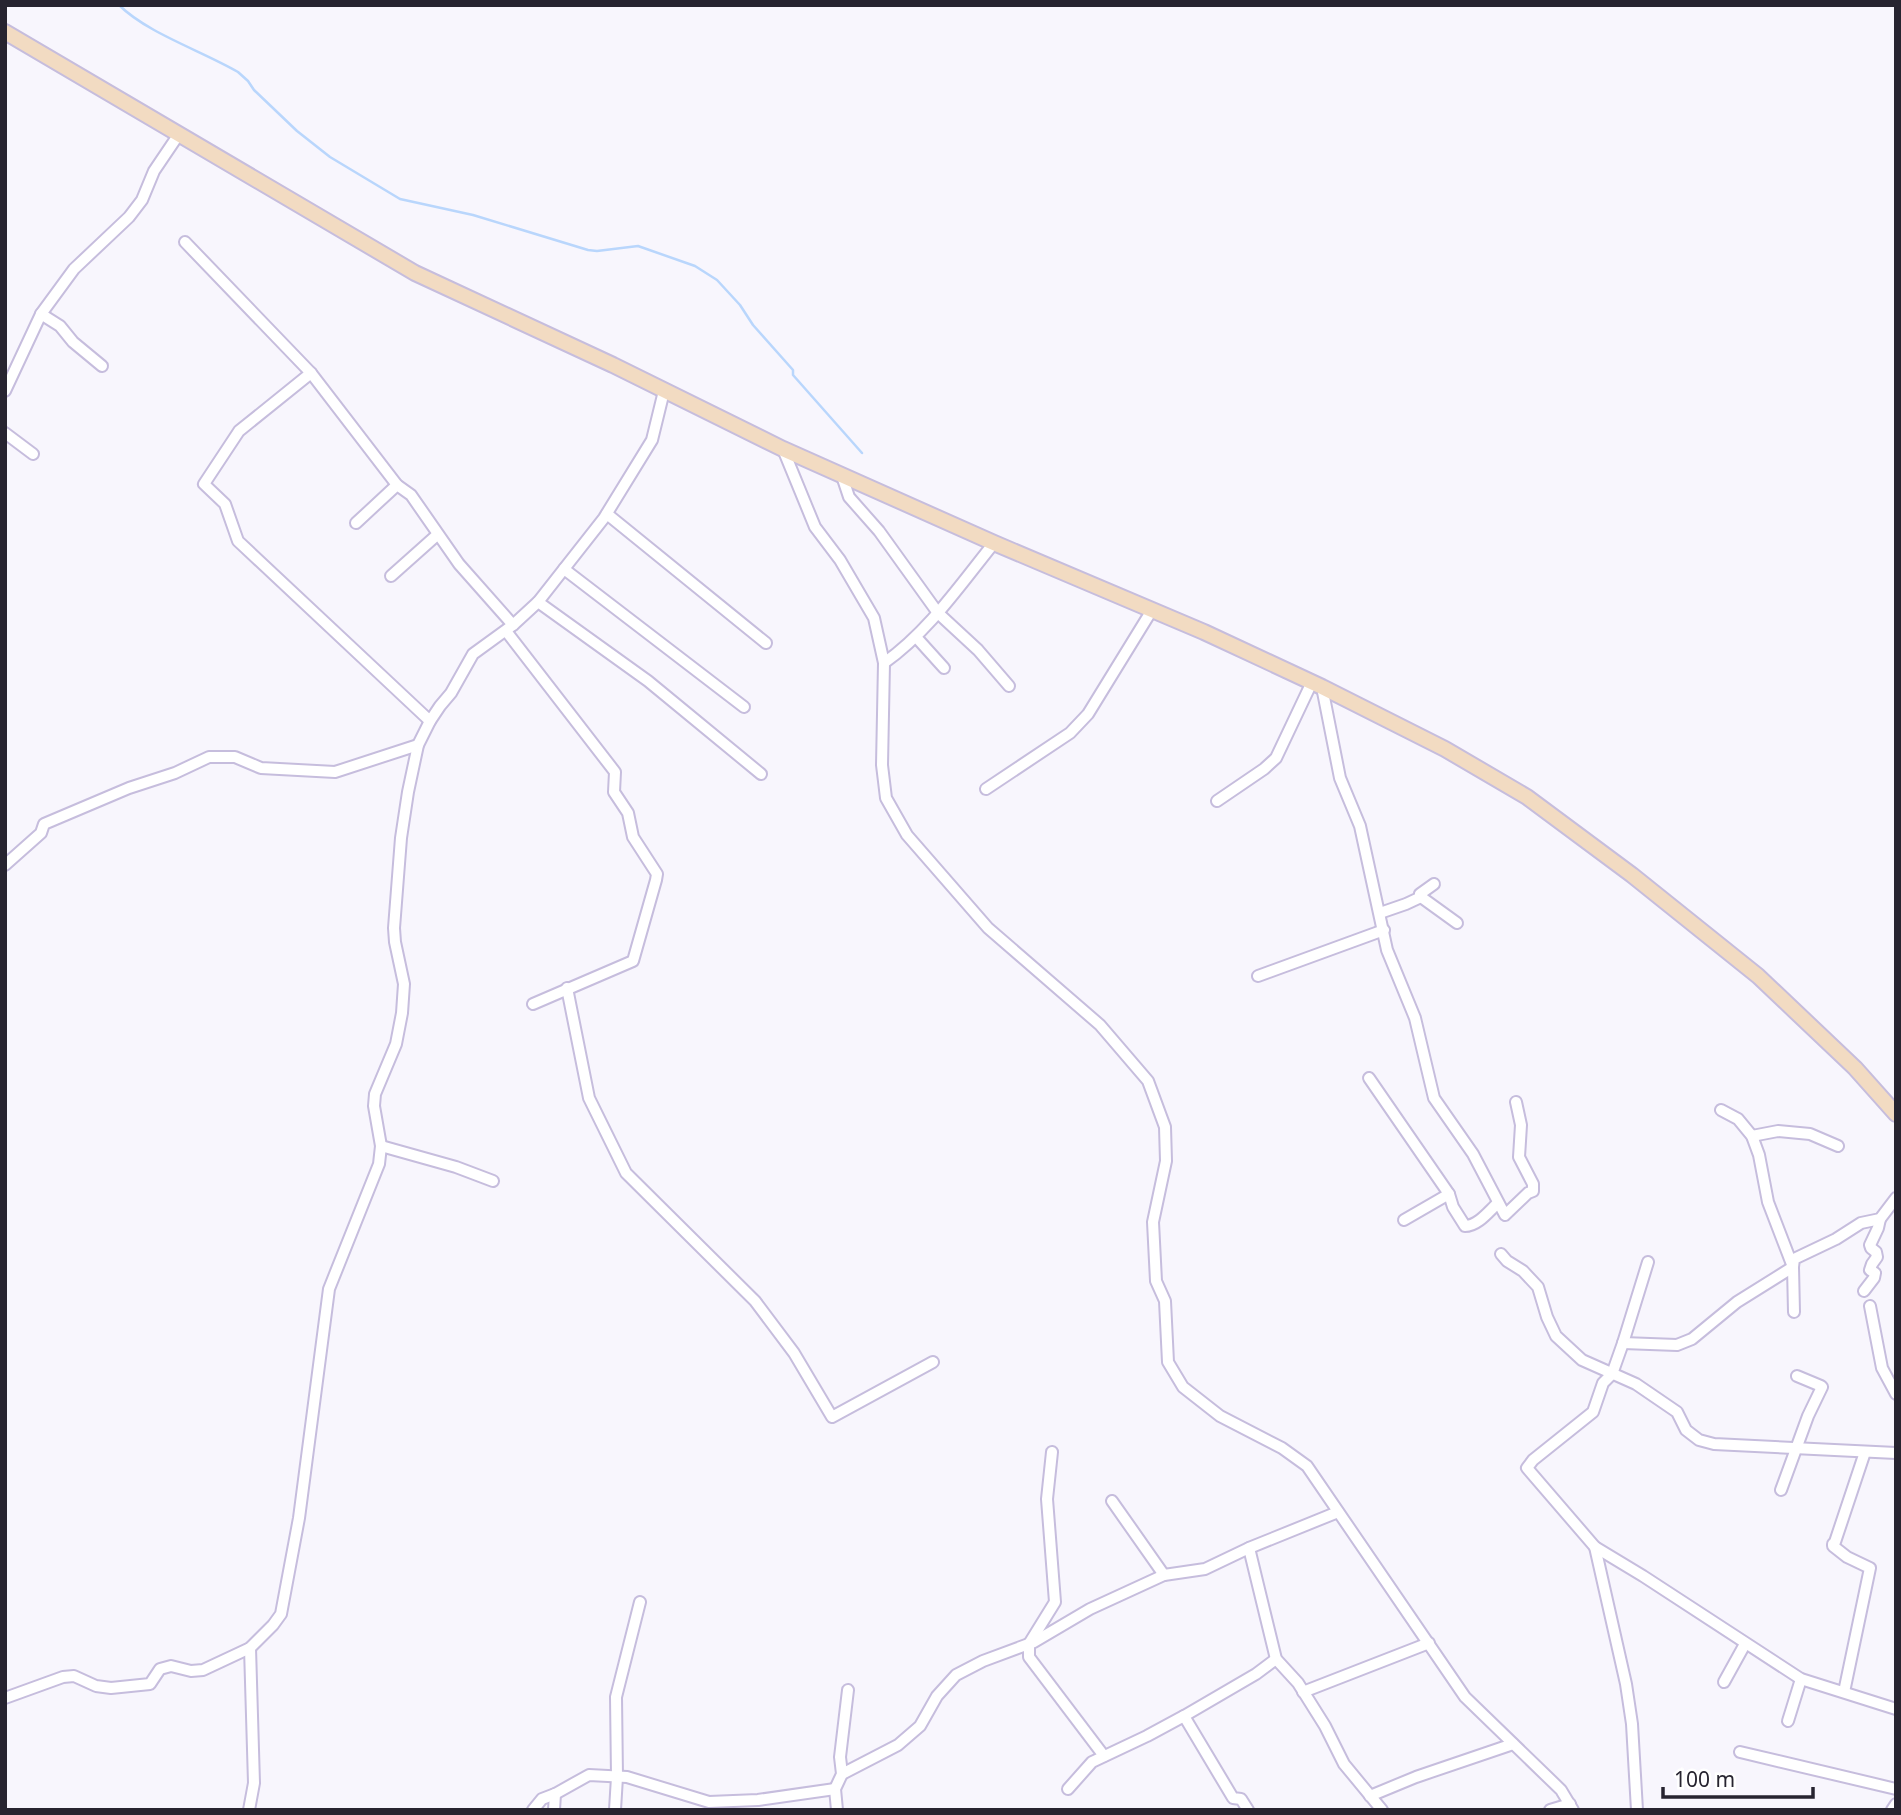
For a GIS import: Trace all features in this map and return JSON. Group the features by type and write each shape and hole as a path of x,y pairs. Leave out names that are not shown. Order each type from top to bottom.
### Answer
{"main road":[{"path":"5,32 415,273 613,365 783,449 1152,610 1317,685 1445,749 1527,797 1632,875 1758,976 1855,1068 1896,1114"}],"street":[{"path":"5,391 41,314 74,269 129,217 142,200 154,171 179,134"},
{"path":"186,242 311,373 397,485 411,495 437,535 615,772 614,792 628,813 633,837 657,874 633,961 533,1004"},
{"path":"41,314 60,326 72,342 102,366"},
{"path":"311,373 239,431 204,484 225,504 238,541 430,722"},
{"path":"5,1698 63,1677 74,1676 96,1686 111,1688 150,1684 160,1669 171,1666 191,1671 203,1670 250,1648 281,1614 299,1518 329,1289 379,1164 381,1146 374,1106 375,1094 396,1044 402,1013 404,984 394,928 401,838 418,745 473,654 509,628 538,602 607,514 652,440 663,391"},
{"path":"5,433 33,454"},
{"path":"783,449 815,527 840,560 874,618 884,663 882,765 887,798 907,835 988,928 1100,1026 1148,1081 1165,1126 1166,1161 1153,1222 1156,1281 1165,1301 1168,1362 1183,1387 1220,1416 1282,1448 1307,1466 1465,1697 1561,1790 1572,1807 1550,1810"},
{"path":"842,476 849,497 880,531 938,613 978,650 1009,686"},
{"path":"356,523 397,485"},
{"path":"607,514 766,643"},
{"path":"391,576 437,535"},
{"path":"884,663 902,650 938,613 994,543"},
{"path":"564,569 744,707"},
{"path":"538,602 648,681 761,774"},
{"path":"986,789 1070,733 1088,714 1152,610"},
{"path":"916,636 944,668"},
{"path":"1217,801 1276,758 1317,685"},
{"path":"1317,685 1340,778 1360,826 1387,950 1415,1018 1434,1098 1473,1154 1505,1215 1533,1191 1533,1184 1520,1157 1521,1125 1516,1102"},
{"path":"5,864 41,833 44,824 209,757 235,757 261,768 335,772 418,745"},
{"path":"1380,913 1421,897 1420,894 1434,884"},
{"path":"1421,897 1457,923"},
{"path":"1258,976 1384,930"},
{"path":"567,988 589,1098 626,1173 755,1301 794,1353 832,1418 933,1362"},
{"path":"1369,1078 1449,1195 1465,1226 1475,1224 1498,1203"},
{"path":"1721,1110 1738,1119 1752,1136 1759,1155 1768,1202 1793,1267"},
{"path":"1752,1136 1778,1131 1810,1133 1838,1146"},
{"path":"381,1146 456,1167 493,1181"},
{"path":"1404,1220 1449,1195"},
{"path":"1864,1291 1875,1273 1870,1270 1877,1257 1870,1245 1881,1219 1896,1198"},
{"path":"1794,1312 1794,1259 1836,1239 1861,1223 1881,1219"},
{"path":"1501,1254 1538,1287 1556,1336 1582,1360 1636,1384 1677,1412 1686,1430 1699,1440 1714,1444 1896,1453"},
{"path":"1648,1262 1612,1374 1603,1383 1593,1412 1533,1460 1528,1468 1595,1547 1801,1679 1896,1709"},
{"path":"1623,1343 1677,1345 1692,1339 1737,1302 1793,1267"},
{"path":"1870,1306 1882,1368 1896,1394"},
{"path":"1782,1490 1808,1416 1822,1387 1797,1377"},
{"path":"1052,1452 1047,1499 1055,1602 1029,1644 1029,1657 1104,1756"},
{"path":"1843,1692 1870,1568 1847,1557 1833,1544 1865,1452"},
{"path":"1112,1501 1164,1575"},
{"path":"842,1774 898,1745 920,1726 937,1696 956,1675 983,1661 1029,1644 1090,1609 1164,1575 1205,1569 1248,1548 1338,1512"},
{"path":"1595,1547 1626,1684 1632,1724 1637,1810"},
{"path":"1248,1548 1276,1659 1303,1692 1325,1726 1344,1764 1382,1810"},
{"path":"615,1810 617,1697 640,1602"},
{"path":"1303,1692 1429,1643"},
{"path":"1724,1682 1745,1644"},
{"path":"249,1810 254,1783 250,1648"},
{"path":"1068,1789 1091,1762 1184,1716 1256,1674 1276,1659"},
{"path":"1788,1721 1801,1679"},
{"path":"837,1810 835,1789 842,1774 840,1757 848,1690"},
{"path":"1184,1716 1233,1798 1241,1799 1248,1810"},
{"path":"1370,1796 1416,1777 1513,1744"},
{"path":"1740,1752 1896,1789"},
{"path":"533,1810 542,1799 589,1775 627,1777 708,1806 835,1789"},
{"path":"554,1810 555,1794"},
{"path":"780,1797 780,1810"},
{"path":"1892,1810 1896,1804"}],"waterway":[{"path":"119,5 159,33 238,72 297,131 330,157 400,199 473,215 588,250 638,246 695,266 717,280 740,305 753,325 793,370 793,375 862,453"}]}
